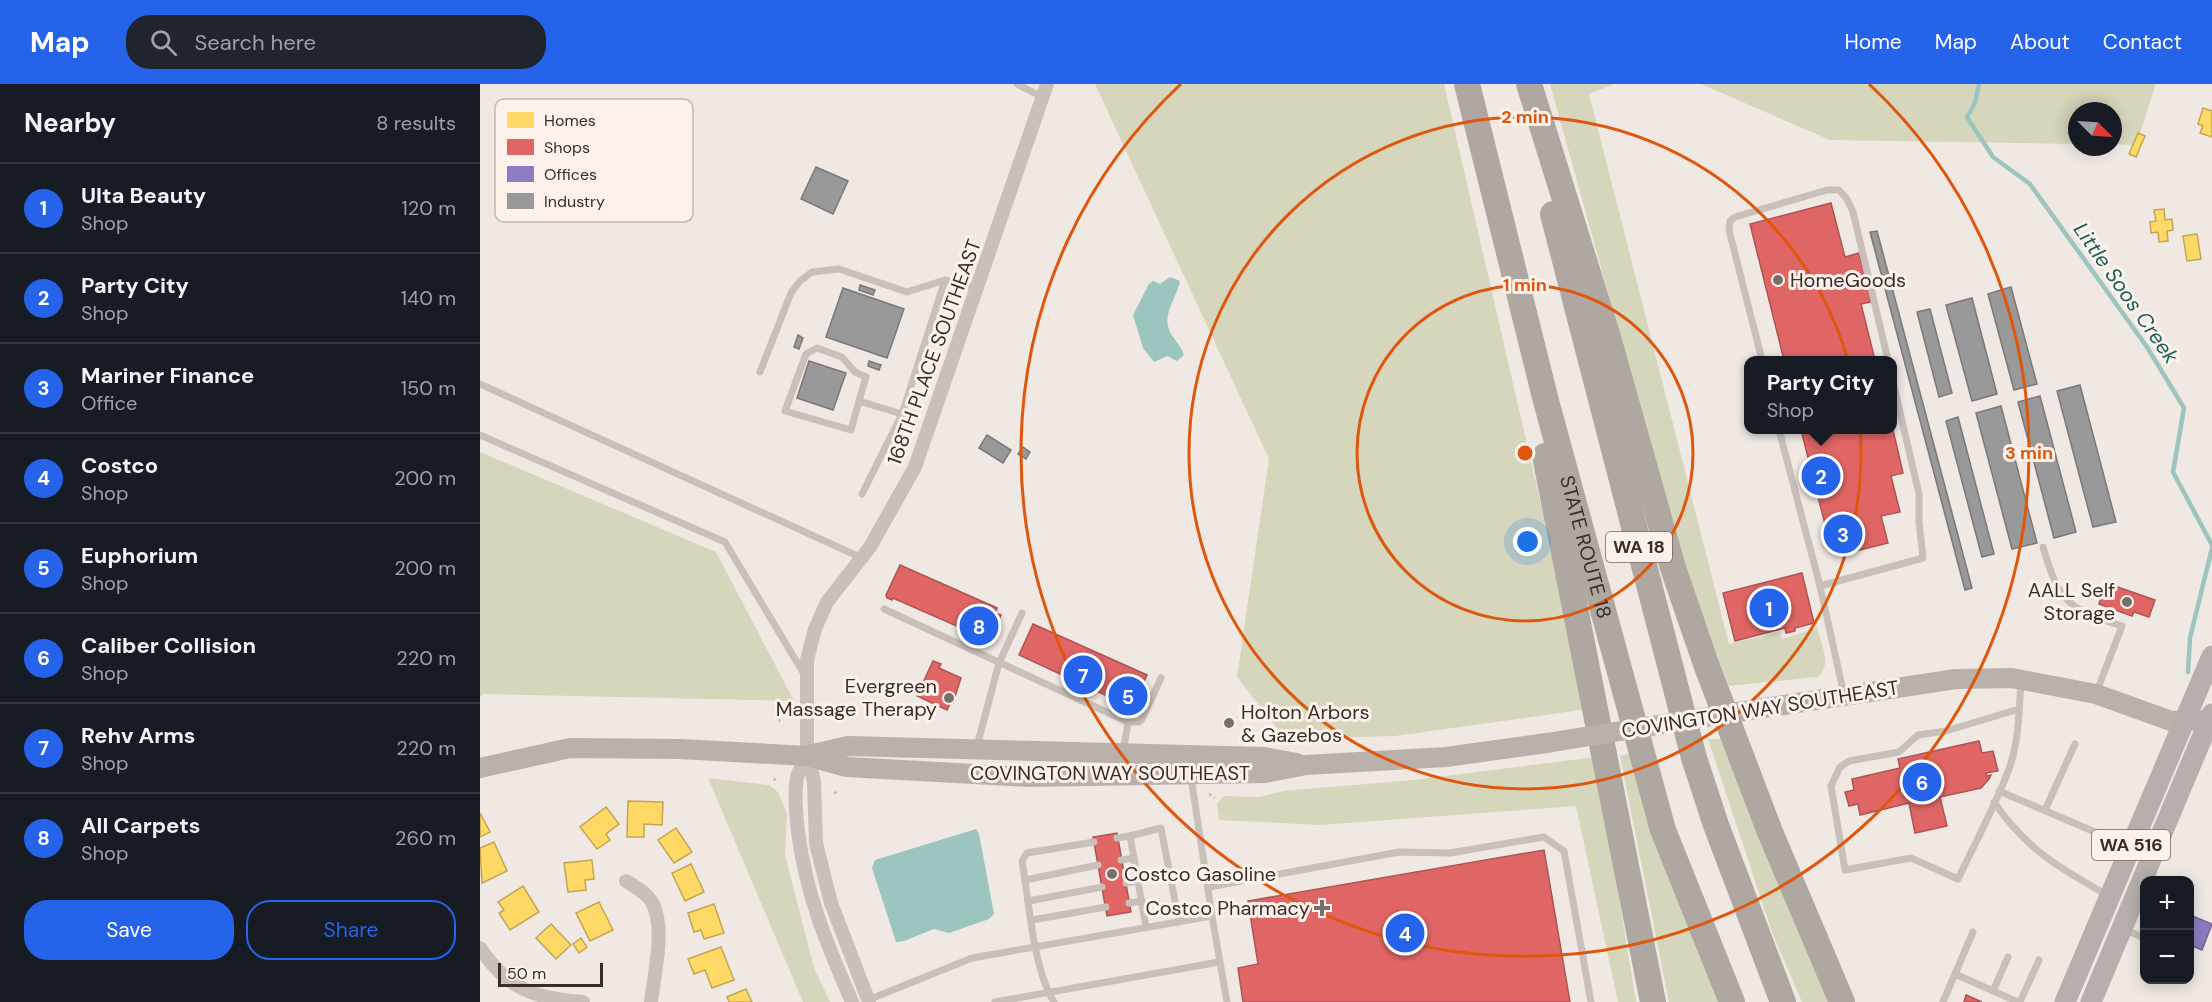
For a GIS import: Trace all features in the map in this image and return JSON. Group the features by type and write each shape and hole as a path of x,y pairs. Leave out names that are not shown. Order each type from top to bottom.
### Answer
{"highway":[{"name":"STATE ROUTE 18","path":"1467,84 1546,401 1663,830 1732,1002"},
{"name":"WA 18","path":"1523,84 1550,204 1694,758 1716,825 1782,1002"},
{"path":"1529,84 1607,334 1673,568 1770,832 1842,1002"},
{"path":"1493,194 1653,1002"}],"main road":[{"name":"WA 516","path":"2065,1002 2212,656"},
{"name":"WA 516","path":"2091,1002 2211,717"}],"street":[{"name":"168TH PLACE SOUTHEAST","path":"868,1001 824,878 814,825 814,780 807,756 807,680 810,644 821,614 835,591 862,558 887,521 915,467 1045,90"},
{"name":"COVINGTON WAY SOUTHEAST","path":"480,768 570,748 680,749 807,756 847,767 1029,777 1265,773 1306,765 1446,757 1956,679 2022,679 2096,694 2171,721 2211,717"},
{"name":"COVINGTON WAY SOUTHEAST","path":"807,756 848,746 1264,757 1306,765"},
{"path":"1029,777 1072,768 1119,767 1124,759 1122,753"},
{"name":"168TH PLACE SOUTHEAST","path":"807,756 797,777 796,816 802,867 816,916 852,1002"},
{"path":"626,881 642,891 652,903 659,934 651,1002"},
{"path":"480,948 507,979 522,990 546,999 583,1002"}],"lane":[{"path":"1017,84 1045,90"},
{"path":"1761,356 1729,230 1730,221 1735,217 1827,190 1839,190 1847,199 1853,212 1887,356"},
{"path":"760,372 791,293 800,281 812,272 839,268 907,292 945,280 978,288"},
{"path":"862,494 902,414 945,280"},
{"path":"817,348 842,357 855,372 866,378 859,401 851,430 785,411 806,354 817,348"},
{"path":"480,384 862,558"},
{"path":"1820,586 1923,558 1919,494 1897,399"},
{"path":"859,401 902,414"},
{"path":"1780,434 1820,586 1845,696"},
{"path":"480,435 724,542 807,680"},
{"path":"2043,547 2053,580 2062,595 2084,614 2122,626 2096,694"},
{"path":"884,609 1128,722 1138,722 1142,719 1161,678"},
{"path":"976,750 999,663 1022,613"},
{"path":"2019,709 1946,731 1918,735 1899,752 1849,761 1836,771 1831,786 1845,870 1911,858 1958,879 2010,768 2019,709 2022,679"},
{"path":"1122,753 1128,722"},
{"path":"2045,810 2075,744"},
{"path":"1190,774 1227,1002"},
{"path":"1999,790 2109,838"},
{"path":"1994,802 2008,822 2033,849 2058,867 2109,897"},
{"path":"1117,838 1161,828 1179,922"},
{"path":"1130,836 1146,927"},
{"path":"1209,887 1399,852 1450,853 1544,837 1564,850 1591,1002"},
{"path":"1054,1002 1048,992 1036,946 1022,861 1027,853 1094,842"},
{"path":"1121,860 1134,858"},
{"path":"1025,880 1098,865"},
{"path":"1126,883 1138,881"},
{"path":"1029,900 1102,887"},
{"path":"1130,903 1142,901"},
{"path":"1032,920 1106,907"},
{"path":"868,1001 972,958 1212,916"},
{"path":"2122,928 2140,936"},
{"path":"1943,1002 1973,932"},
{"path":"1993,991 2008,957"},
{"path":"1955,974 2019,1002 2038,960"},
{"path":"994,1002 1219,962"}],"path":[{"path":"774,781 776,777"},
{"path":"834,792 839,794"},
{"path":"1209,794 1215,798"}],"green space":[{"path":"1095,84 1444,84 1588,709 1395,736 1286,739 1237,677 1269,459"},
{"path":"1550,84 1614,84 1589,94 1729,644 1780,632 1782,639 1817,628 1825,661 1822,672 1817,677 1729,686 1690,588"},
{"path":"1701,84 2156,84 2136,145 2122,144 2122,102 2068,102 2068,144 1830,140"},
{"path":"480,452 716,552 794,701 484,694 480,697"},
{"path":"1708,739 1724,739 1836,1002 1802,1002 1772,932"},
{"path":"1632,753 1720,1002 1669,1002 1620,756"},
{"path":"1596,757 1636,1002 1618,1002 1576,806 1320,825 1219,820 1217,804 1224,796 1260,797 1283,791 1414,780"},
{"path":"708,778 769,785 778,792 787,814 785,855 814,968 830,1002 803,1002"}],"water":[{"path":"1170,277 1180,281 1168,314 1168,326 1184,355 1177,361 1167,356 1154,362 1143,348 1133,315 1149,284 1153,281 1160,284"},
{"path":"976,829 979,834 994,914 989,919 949,933 934,929 896,942 872,868 875,860"}],"building: Homes":[{"path":"2203,108 2212,111 2212,137 2200,133 2203,126 2198,124"},
{"path":"2138,133 2145,136 2136,157 2129,154"},
{"path":"2164,209 2165,220 2172,219 2173,230 2167,231 2168,241 2159,242 2158,232 2151,233 2150,222 2156,221 2154,210"},
{"path":"2197,234 2201,259 2187,261 2183,236"},
{"path":"628,801 663,802 662,825 644,824 644,837 627,837"},
{"path":"606,807 619,824 606,834 610,840 597,849 580,827"},
{"path":"480,813 490,832 480,837"},
{"path":"676,828 692,852 674,863 658,840"},
{"path":"494,842 507,871 482,883 480,848"},
{"path":"592,860 594,879 585,880 586,890 568,892 564,863"},
{"path":"691,864 704,892 685,901 672,873"},
{"path":"523,886 539,912 510,930 499,913 504,910 498,902"},
{"path":"599,902 613,930 590,941 576,913"},
{"path":"714,904 724,933 704,939 701,930 694,932 688,913"},
{"path":"551,924 571,945 556,959 536,938"},
{"path":"581,938 587,947 579,953 573,944"},
{"path":"721,947 734,980 712,988 705,970 694,974 688,959"},
{"path":"746,989 752,1002 729,1002 727,997"}],"building: Shops":[{"path":"1831,203 1845,257 1859,253 1871,302 1861,304 1874,356 1783,356 1750,224"},
{"path":"1802,434 1894,434 1903,473 1891,476 1900,512 1881,516 1888,543 1844,554 1837,526 1826,528"},
{"path":"900,565 997,608 995,613 1001,615 991,637 985,635 984,638 893,598 892,600 887,598 886,595"},
{"path":"1802,573 1814,623 1795,628 1795,631 1786,633 1785,628 1735,641 1723,593"},
{"name":"AALL Self Storage","path":"2106,583 2155,600 2149,617 2134,612 2132,616 2099,604"},
{"path":"1033,624 1147,675 1136,700 1139,701 1135,709 1019,655"},
{"path":"933,661 941,664 939,668 961,678 953,703 951,702 947,710 917,696"},
{"path":"1979,741 1982,753 1993,751 1998,771 1986,773 1987,776 1991,775 1981,788 1940,797 1947,826 1915,833 1909,803 1860,815 1858,804 1849,806 1845,792 1854,790 1852,779 1900,768 1898,759"},
{"name":"Costco Gasoline","path":"1117,833 1131,912 1107,916 1093,837"},
{"path":"1544,850 1570,1002 1243,1002 1238,968 1258,964 1248,901"},
{"path":"1966,995 1982,1002 1964,1002"}],"building: Offices":[{"path":"2194,917 2212,924 2202,950 2194,947"}],"building: Industry":[{"path":"816,167 848,181 833,214 801,199"},
{"path":"1877,231 1972,588 1965,590 1870,232"},
{"path":"860,285 875,290 873,295 859,290"},
{"path":"2011,287 2037,384 2014,390 1988,294"},
{"path":"843,288 904,309 887,358 826,337"},
{"path":"1972,298 1997,394 1972,401 1946,305"},
{"path":"1930,309 1952,393 1939,397 1917,312"},
{"path":"798,335 803,338 799,349 794,347"},
{"path":"809,361 846,373 833,410 797,398"},
{"path":"869,361 881,365 879,370 868,366"},
{"path":"2080,385 2116,522 2093,527 2057,391"},
{"path":"2040,396 2076,532 2054,538 2018,402"},
{"path":"2001,406 2037,543 2012,549 1976,413"},
{"path":"1958,417 1994,554 1982,557 1946,421"},
{"path":"987,435 1011,450 1003,463 979,448"},
{"path":"1023,447 1030,452 1026,459 1018,454"}],"waterway":[{"name":"Little Soos Creek","path":"1979,84 1975,103 1967,117 1993,157 2030,184 2147,347 2184,408 2173,472 2212,545"},
{"name":"Little Soos Creek","path":"2188,672 2190,638 2212,548"}],"place":[{"name":"HomeGoods","path":"1778,280"},
{"name":"Party City","path":"1821,476"},
{"name":"Mariner Finance","path":"1843,534"},
{"name":"AALL Self Storage","path":"2127,602"},
{"name":"Ulta Beauty","path":"1769,608"},
{"name":"All Carpets","path":"979,626"},
{"name":"Rehv Arms","path":"1083,675"},
{"name":"Euphorium","path":"1128,696"},
{"name":"Evergreen Massage Therapy","path":"949,698"},
{"name":"Holton Arbors & Gazebos","path":"1229,723"},
{"name":"Caliber Collision","path":"1922,782"},
{"name":"Costco Gasoline","path":"1112,874"},
{"name":"Costco Pharmacy","path":"1322,908"},
{"name":"Costco","path":"1405,933"}]}
